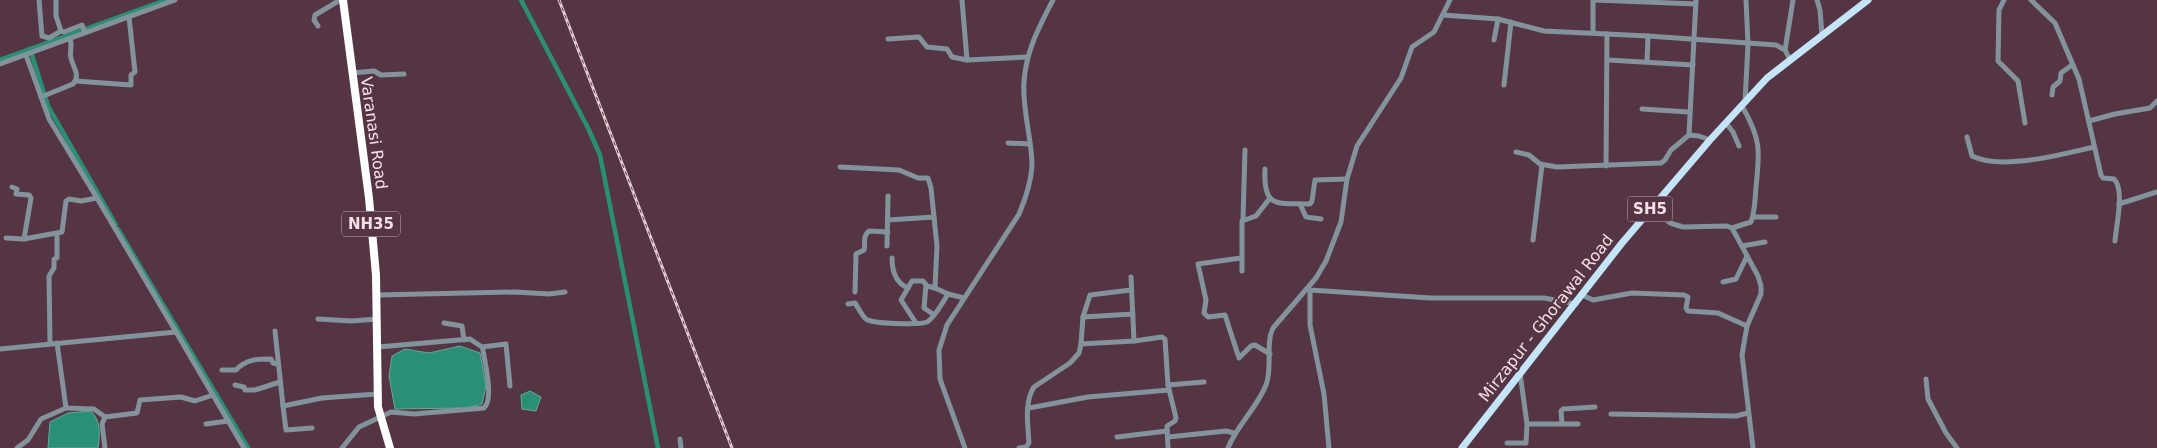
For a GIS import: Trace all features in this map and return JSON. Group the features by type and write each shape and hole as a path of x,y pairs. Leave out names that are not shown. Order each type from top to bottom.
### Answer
{"highway":[{"name":"Varanasi Road","path":"342,0 369,198 378,319 377,394 380,418 390,448"}],"main road":[{"name":"Mirzapur - Ghorawal Road","path":"1462,448 1652,207 1710,140 1768,78 1868,0"}],"street":[{"path":"39,0 42,36 49,38 61,31 64,32 80,25 85,30"},
{"path":"56,0 56,16 61,31"},
{"path":"0,64 70,38 85,30 129,17 175,0"},
{"path":"318,26 314,20 316,15 342,0"},
{"path":"962,0 967,60"},
{"path":"965,448 940,379 939,350 947,325 1019,214 1024,203 1032,169 1024,95 1026,57 1053,0"},
{"path":"1228,448 1234,433 1263,392 1267,380 1270,338 1273,328 1309,289 1335,240 1356,146 1401,78 1412,47 1434,32 1450,0"},
{"path":"1593,34 1594,0 1696,2 1689,136"},
{"path":"1652,207 1670,223 1683,227 1719,226 1732,228 1749,224 1753,217 1759,145 1754,128 1743,104 1748,44 1746,0"},
{"path":"1785,50 1793,0"},
{"path":"1817,0 1820,10 1822,36"},
{"path":"2004,0 1999,10 1998,61 2018,81 2025,123"},
{"path":"2031,0 2055,23 2079,80 2099,170 2103,178 2117,181 2119,204 2115,242"},
{"path":"1443,15 1498,19 1544,32 1648,36 1776,45 1785,50 1790,60"},
{"path":"44,97 76,81 131,85 131,75 135,72 129,17"},
{"path":"1494,40 1498,19"},
{"path":"1504,86 1511,22"},
{"path":"1606,166 1607,34"},
{"path":"888,39 919,36 927,47 947,49 952,58 967,60 1026,57"},
{"path":"1647,61 1648,36"},
{"path":"70,38 73,48 70,57 77,72 76,81"},
{"path":"29,53 44,97 49,119 244,448"},
{"path":"1608,60 1694,65"},
{"path":"2052,95 2053,88 2060,81 2061,73 2072,65"},
{"path":"352,73 374,71 377,74 387,75 404,74"},
{"path":"2089,122 2115,114 2150,108 2157,101"},
{"path":"1642,109 1689,112"},
{"path":"1726,123 1733,132 1739,146"},
{"path":"1516,152 1529,154 1542,165 1557,167 1606,166 1664,162 1671,150 1689,136 1699,136 1710,140"},
{"path":"1967,137 1972,156 2006,162 2052,156 2094,147"},
{"path":"1008,143 1030,144"},
{"path":"1242,271 1244,150"},
{"path":"1533,240 1542,165"},
{"path":"840,167 900,170 918,178 928,178 937,252 935,288"},
{"path":"1264,169 1264,187 1270,198 1278,203 1311,203 1315,180 1347,180"},
{"path":"12,187 17,189 16,194 29,195 31,198 24,239"},
{"path":"2119,204 2157,192"},
{"path":"887,246 888,196"},
{"path":"6,238 24,239 57,234 64,229 66,202 69,199 81,201 97,198"},
{"path":"1243,219 1256,216 1270,198"},
{"path":"1300,204 1306,217 1321,220"},
{"path":"888,220 934,217"},
{"path":"1753,217 1776,217"},
{"path":"1732,228 1761,286 1761,294 1747,326 1742,355 1750,439 1753,448"},
{"path":"855,292 856,254 864,250 864,238 869,231 888,232"},
{"path":"50,343 49,276 54,268 54,259 57,258 57,234"},
{"path":"1742,246 1765,242"},
{"path":"1723,282 1736,279 1747,256"},
{"path":"892,258 892,268 899,283 908,288"},
{"path":"1241,258 1198,264 1206,300 1204,313 1208,317 1225,315 1239,358 1251,346 1255,345 1270,354"},
{"path":"1131,277 1134,340"},
{"path":"916,323 902,302 914,280 923,281 948,294 964,298"},
{"path":"926,284 924,308 934,314"},
{"path":"1309,289 1430,298 1544,298 1576,304"},
{"path":"1309,289 1310,324 1324,394 1329,448"},
{"path":"1019,448 1026,447 1029,443 1029,408 1034,387 1070,363 1079,352 1082,344 1083,317 1092,294 1131,290"},
{"path":"377,295 515,292 549,294 565,292"},
{"path":"1582,296 1593,300 1632,293 1684,295 1688,297 1686,308 1688,311 1718,313 1747,326"},
{"path":"848,304 855,303 866,319 883,324 927,322 948,294"},
{"path":"1083,317 1133,314"},
{"path":"318,319 351,321 378,319"},
{"path":"444,322 462,326 464,340"},
{"path":"275,331 286,430 312,428"},
{"path":"0,349 176,332"},
{"path":"1082,344 1162,337 1165,339 1168,387 1176,420 1167,426 1168,448"},
{"path":"378,347 470,339 482,347 506,344 510,386"},
{"path":"57,343 66,408"},
{"path":"342,448 360,427 391,412 414,414 484,408 488,404 489,392 482,347"},
{"path":"222,370 236,370 243,363 261,357 271,359 273,363 278,364"},
{"path":"1507,443 1526,443 1527,424 1520,373"},
{"path":"1926,379 1928,399 1946,433 1957,448"},
{"path":"235,385 244,387 245,390 254,390 280,382"},
{"path":"1029,408 1088,397 1204,382"},
{"path":"283,406 322,398 377,394"},
{"path":"17,448 28,440 40,419 66,408 94,410 105,417 137,413 138,402 142,400 181,397 195,401 213,395"},
{"path":"1562,424 1561,411 1563,409 1595,407"},
{"path":"1612,414 1736,416 1748,413"},
{"path":"105,417 102,424 105,448"},
{"path":"206,424 228,421"},
{"path":"1527,424 1578,424"},
{"path":"1117,437 1226,431 1234,433"},
{"path":"680,439 681,448"},
{"path":"1748,448 1750,439"}],"shaded area":[{"path":"460,346 480,353 486,386 482,404 467,408 395,409 389,376 392,356 405,349 429,353"},
{"path":"530,391 541,397 536,411 522,409 521,395"},
{"path":"91,411 98,423 98,448 48,448 50,422 68,413"}],"waterway":[{"path":"0,60 166,0"},
{"path":"521,0 589,130 600,155 658,448"},
{"path":"30,49 48,106 116,225"},
{"path":"118,229 248,448"}],"railway":[{"path":"559,0 732,448"}]}
